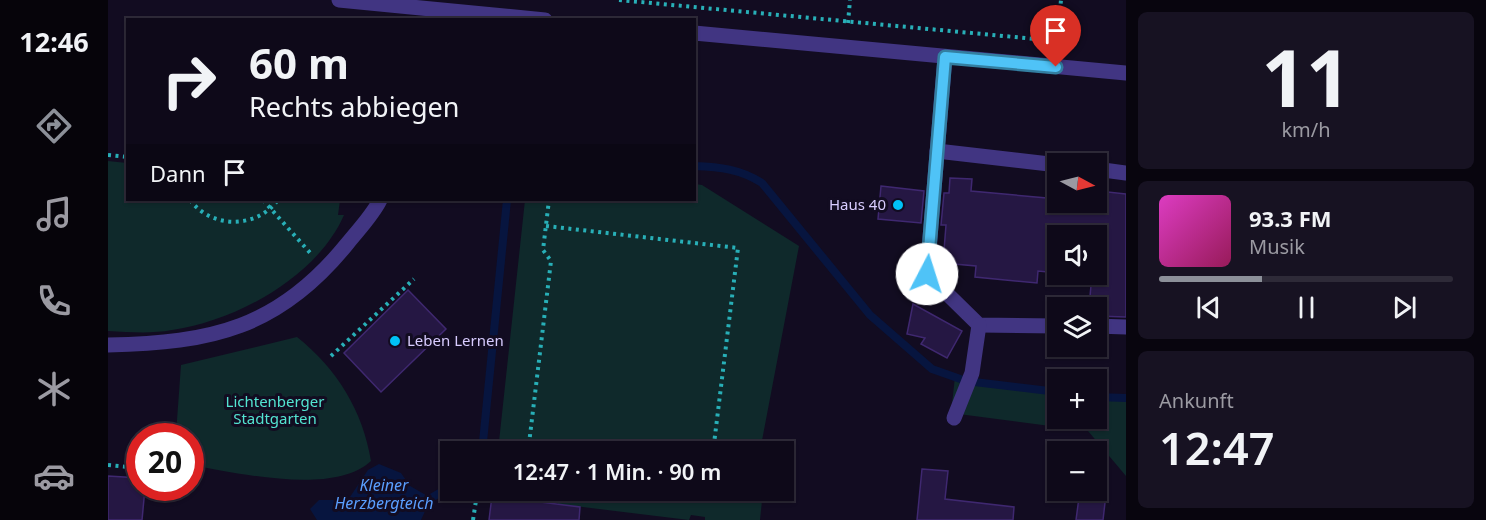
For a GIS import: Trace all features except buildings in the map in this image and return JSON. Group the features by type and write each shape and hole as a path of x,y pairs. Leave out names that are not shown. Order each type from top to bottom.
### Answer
{"lane":[{"path":"339,0 522,18"},
{"path":"696,33 1126,73"},
{"path":"945,57 927,274 979,325 1047,326"},
{"path":"937,151 1047,164"},
{"path":"1107,171 1126,173"},
{"path":"108,345 160,344 200,339 247,325 299,292 325,269 379,201"},
{"path":"954,418 972,373 979,325"},
{"path":"1107,326 1126,327"}],"path":[{"path":"619,0 1057,41"},
{"path":"846,48 850,0"},
{"path":"1056,67 1061,0"},
{"path":"108,155 126,157"},
{"path":"191,201 210,216 225,221 256,219 278,201"},
{"path":"194,205 199,201"},
{"path":"264,201 325,269"},
{"path":"529,441 551,261 543,250 549,201"},
{"path":"546,225 738,248 714,441"},
{"path":"331,356 414,279"},
{"path":"108,465 126,467"},
{"path":"473,520 476,501"}],"green space":[{"path":"108,161 126,163 126,201 340,201 338,215 344,215 331,237 315,258 272,292 222,317 197,325 164,331 108,331"},
{"path":"696,184 702,185 799,246 762,441 499,441 525,201 696,201"},
{"name":"Lichtenberger Stadtgarten","path":"297,337 324,363 346,392 362,425 371,461 354,472 333,478 310,480 259,476 204,467 204,423 177,423 181,365"},
{"path":"955,377 1047,391 1047,426 951,413"},
{"path":"1107,397 1126,398 1126,476 1107,454 1107,441 1096,441 1088,431 1073,429 1107,429"},
{"path":"558,501 762,501 760,520 705,520 705,517 691,515 689,520 558,504"}],"water":[{"name":"Kleiner Herzbergteich","path":"379,464 401,473 410,486 431,498 421,520 317,520 310,509 319,500 348,500 368,470"}],"waterway":[{"path":"696,166 730,170 762,183 870,315 932,369 966,381 1047,391"},
{"path":"483,441 507,201"},
{"path":"1107,397 1126,398"},
{"path":"431,498 440,493"}],"place":[{"name":"Haus 40","path":"898,205"},
{"name":"Leben Lernen","path":"395,341"}],"route":[{"path":"927,274 945,57 1056,67"}]}
